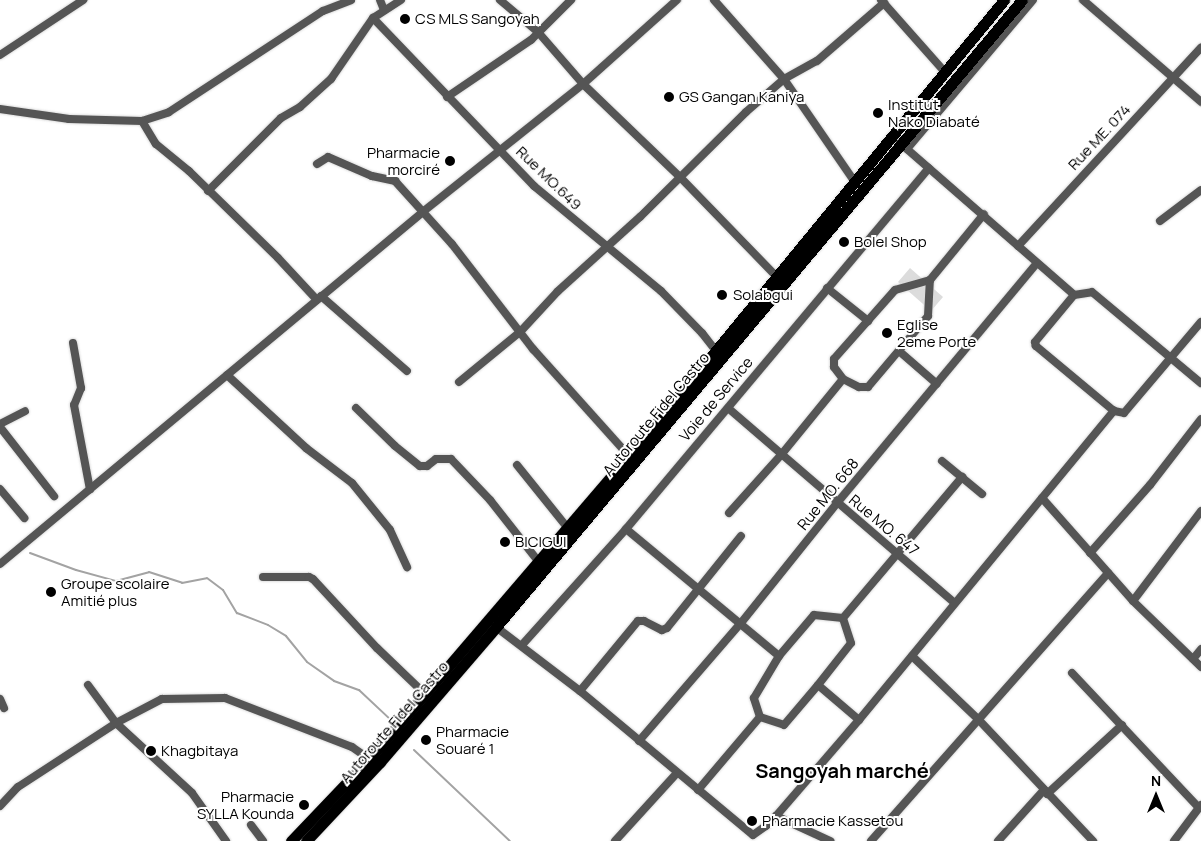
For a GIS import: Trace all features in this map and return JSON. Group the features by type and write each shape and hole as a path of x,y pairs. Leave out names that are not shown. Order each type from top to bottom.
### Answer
{"highway":[{"name":"Autoroute Fidel Castro","path":"291,841 369,759 628,455 716,351 1004,0"},
{"name":"Autoroute Fidel Castro","path":"306,841 380,762 496,627 1017,12 1022,0"}],"street":[{"path":"0,109 70,119 142,121 169,112 323,11 351,0"},
{"path":"380,0 384,10"},
{"path":"208,191 281,118 300,107 331,78 374,17 401,0"},
{"path":"500,0 538,32 583,84 679,176 776,276"},
{"path":"447,97 531,40 572,0"},
{"path":"0,564 424,211 583,84 677,0"},
{"path":"714,0 784,79 854,181"},
{"path":"1017,12 1033,0"},
{"path":"1083,0 1201,102"},
{"path":"0,55 77,2"},
{"path":"459,382 521,331 558,291 608,247 679,176 784,79 817,61 882,2 944,71"},
{"name":"Rue MO.649","path":"374,17 447,97 500,149 534,186 661,291 702,333 716,351"},
{"name":"Rue ME. 074","path":"1018,246 1201,48"},
{"path":"142,121 156,144 189,171 319,298 407,371"},
{"path":"903,146 984,214 1037,264 1074,295"},
{"path":"317,164 328,158 372,176 395,181 424,211 521,331 533,349 628,455"},
{"name":"Voie de Service","path":"522,645 626,529 929,168"},
{"path":"1160,222 1201,190"},
{"path":"930,280 928,316 868,387 859,387 843,378 834,367 834,359 895,290 930,280 984,214"},
{"name":"Rue MO. 668","path":"640,741 741,623 837,503 1037,264"},
{"path":"827,288 868,321"},
{"path":"1201,322 1171,357 1124,413 1114,412 1036,346 1036,342 1074,295 1092,292 1171,357 1201,383"},
{"path":"73,343 81,388 74,405 90,490"},
{"path":"899,351 937,384"},
{"path":"227,375 306,448 352,483 390,530 407,566"},
{"path":"729,513 781,455 843,378"},
{"path":"356,408 395,446 420,466 426,466 436,459 451,459 490,500 538,561"},
{"name":"Rue MO. 647","path":"728,408 955,603"},
{"path":"25,412 0,426 54,496"},
{"path":"496,627 580,691 753,838 776,816 859,720 1114,412"},
{"path":"1090,553 1150,485 1201,419"},
{"path":"942,461 982,494"},
{"path":"516,465 566,526"},
{"path":"843,618 962,477"},
{"path":"0,489 24,518"},
{"path":"1042,498 1108,574 1201,667"},
{"path":"1134,601 1201,511"},
{"path":"626,529 779,656"},
{"path":"580,691 638,621 644,621 664,629 742,536"},
{"path":"871,841 1108,574"},
{"path":"263,576 308,577 313,579 370,642 425,694"},
{"path":"760,717 754,698 779,656 814,615 843,618"},
{"path":"760,717 784,725 818,685 851,643 843,618"},
{"path":"1193,659 1201,650"},
{"path":"912,656 978,719 1093,841"},
{"path":"1072,673 1200,807 1174,841"},
{"path":"88,685 116,723 192,794 226,841"},
{"path":"818,685 859,720"},
{"path":"0,806 18,786 116,723 162,699 226,698 352,747 369,759"},
{"path":"0,699 4,708"},
{"path":"698,790 760,717"},
{"path":"998,841 1045,792 1122,725"},
{"path":"615,841 676,774"},
{"path":"776,816 830,841"},
{"path":"251,825 264,841"}],"shaded area":[{"path":"910,268 943,297 931,311 898,282"}],"waterway":[{"path":"30,553 76,570 116,581 149,572 182,583 207,578 223,590 237,613 268,625 286,636 307,662 334,681 359,690 391,720"},
{"path":"414,750 510,841"}],"place":[{"name":"CS MLS Sangoyah","path":"405,19"},
{"name":"GS Gangan Kaniya","path":"669,97"},
{"name":"Institut Nako Diabaté","path":"878,113"},
{"name":"Pharmacie morciré","path":"450,161"},
{"name":"Bolel Shop","path":"844,242"},
{"name":"Solabgui","path":"722,295"},
{"name":"Eglise 2eme Porte","path":"887,333"},
{"name":"BICIGUI","path":"505,542"},
{"name":"Groupe scolaire Amitié plus","path":"51,592"},
{"name":"Pharmacie Souaré 1","path":"426,740"},
{"name":"Khagbitaya","path":"151,751"},
{"name":"Pharmacie SYLLA Kounda","path":"304,805"},
{"name":"Pharmacie Kassetou","path":"752,821"}],"district":[{"name":"Sangoyah marché","path":"842,770"}]}
